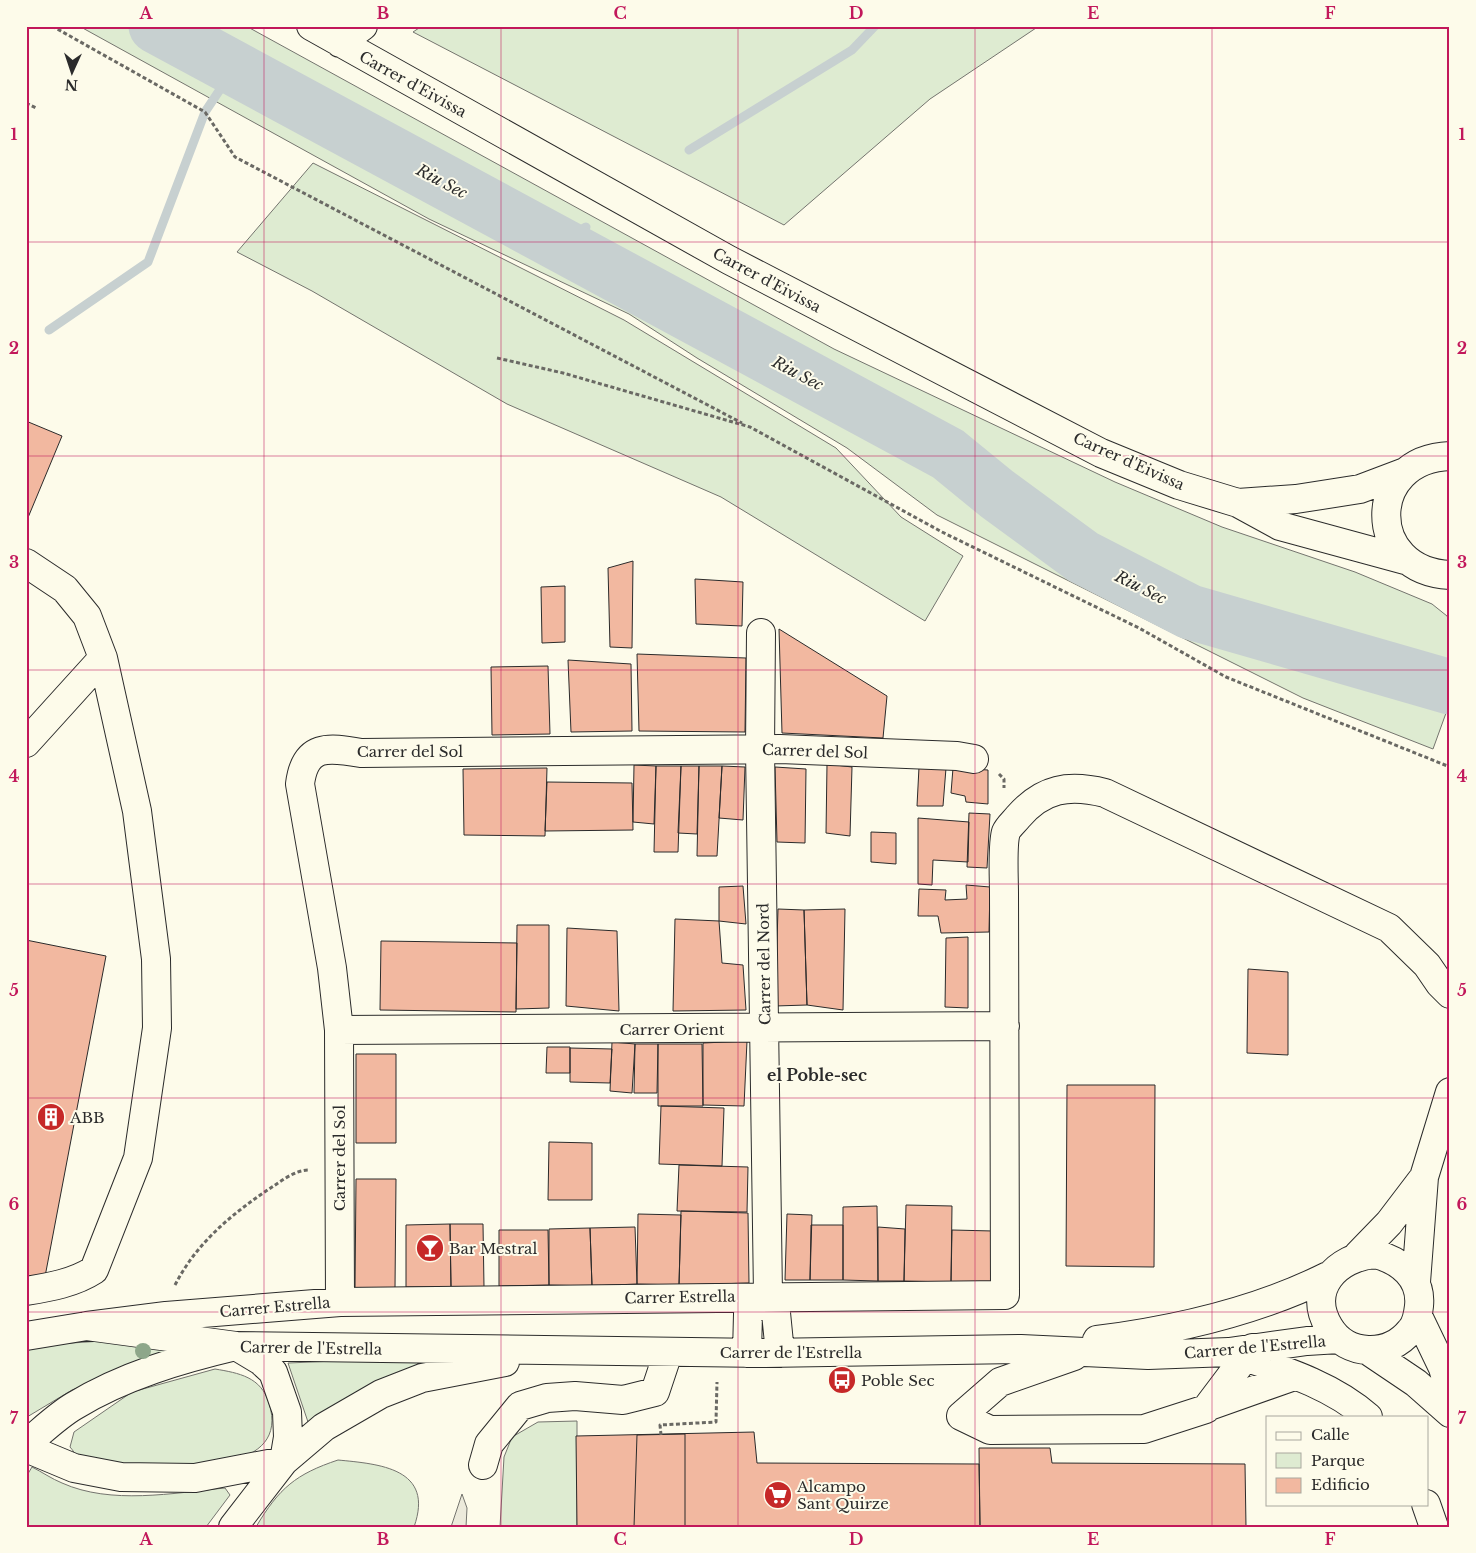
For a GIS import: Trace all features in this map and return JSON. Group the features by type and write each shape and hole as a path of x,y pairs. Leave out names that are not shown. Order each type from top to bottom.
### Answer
{"street":[{"name":"Carrer d'Eivissa","path":"310,26 729,260 1101,452 1180,485 1238,503 1280,526 1405,560"},
{"path":"340,43 364,26"},
{"name":"Carrer d'Eivissa","path":"1238,503 1296,499 1360,489 1404,472 1418,462 1445,450"},
{"path":"1404,472 1392,487 1386,506 1386,526 1393,545 1405,560 1418,569 1433,574 1450,575"},
{"path":"26,563 65,589 76,602 87,616 102,658 137,811 156,959 157,1028 138,1158 94,1270 75,1280 26,1292"},
{"name":"Carrer del Nord","path":"761,633 760,749 768,1295 776,1313 780,1353"},
{"path":"26,743 102,658"},
{"name":"Carrer del Sol","path":"340,1302 339,1030 332,968 300,784 302,767 312,754 333,748 361,753 760,749 958,756 974,759"},
{"path":"1004,1026 1006,831 1026,808 1042,796 1063,788 1084,788 1105,793 1389,928 1427,965 1440,984 1450,994"},
{"name":"Carrer Orient","path":"339,1030 1004,1026"},
{"name":"Carrer Estrella","path":"87,1326 166,1316 340,1302 768,1295 1006,1294 1004,1026"},
{"path":"1370,1352 1392,1346 1410,1331 1418,1316 1420,1298 1416,1282 1424,1177 1450,1092"},
{"path":"1424,1177 1389,1223 1358,1255 1340,1265 1328,1276 1322,1306 1328,1326 1339,1339 1354,1348 1370,1352 1416,1383 1450,1414"},
{"path":"1358,1255 1375,1254 1391,1258 1406,1268 1416,1282"},
{"name":"Carrer de l'Estrella","path":"1021,1349 1151,1333 1289,1296 1328,1276"},
{"path":"747,1353 748,1314 768,1295"},
{"path":"1418,1316 1443,1368 1450,1392"},
{"path":"26,1336 87,1326 236,1346 261,1361 272,1372 287,1412 288,1437 284,1460 234,1527"},
{"name":"Carrer de l'Estrella","path":"26,1444 74,1406 133,1377 196,1356 236,1346 668,1353 1021,1349 1148,1355 1242,1352 1307,1340 1339,1339"},
{"name":"Carrer de l'Estrella","path":"284,1460 324,1427 381,1394 422,1378 561,1352"},
{"path":"1084,1352 1000,1382 961,1416 990,1430 1144,1429 1294,1376"},
{"path":"1209,1406 1242,1352 1351,1402 1367,1416"},
{"path":"483,1465 489,1444 520,1406 547,1398 575,1396 623,1400 655,1392 668,1353"},
{"path":"26,1448 74,1468 121,1477 195,1478 284,1460"},
{"path":"1427,1506 1434,1527"}],"path":[{"path":"52,26 205,112 235,157 750,428 942,532 1139,628 1226,677 1450,768"},
{"path":"26,102 36,108"},
{"path":"497,358 564,373 750,428"},
{"path":"974,759 991,765 1004,779 1006,831"},
{"path":"166,1316 170,1295 182,1271 226,1220 289,1176 304,1170 339,1170"},
{"path":"661,1435 660,1425 716,1422 717,1380"}],"green space":[{"path":"79,26 246,26 834,349 1115,482 1222,527 1355,572 1432,604 1447,616 1450,621 1450,702 1433,749 1303,698 937,515 847,448 697,358 629,314 429,219"},
{"path":"422,26 1039,26 930,99 784,225 413,32"},
{"path":"313,163 624,320 836,448 901,517 963,556 925,621 721,497 507,404 312,291 237,252"},
{"path":"117,1340 174,1351 72,1390 27,1417 26,1346"},
{"path":"431,1357 431,1365 308,1422 288,1363"},
{"path":"215,1369 232,1372 255,1382 261,1387 269,1403 272,1426 264,1443 250,1454 230,1461 207,1465 120,1466 79,1459 70,1447 74,1432 132,1392"},
{"path":"577,1421 577,1527 500,1527 504,1457 512,1437 538,1422"},
{"path":"338,1460 386,1467 410,1481 417,1492 418,1507 414,1527 256,1527 264,1513 290,1484 323,1465"},
{"path":"32,1467 54,1480 81,1490 101,1494 142,1496 225,1488 230,1495 206,1527 26,1527 26,1477"}],"shaded area":[{"path":"462,1494 467,1508 466,1527 451,1527"}],"building":[{"path":"26,421 62,436 27,520 26,520"},
{"path":"633,561 632,648 610,647 608,568"},
{"path":"695,579 743,582 742,626 696,624"},
{"path":"565,586 565,642 542,643 541,587"},
{"path":"779,629 887,696 883,738 782,733"},
{"path":"637,654 746,658 745,732 639,731"},
{"path":"568,660 631,664 632,731 571,732"},
{"path":"548,666 550,734 492,735 491,667"},
{"path":"827,764 852,767 850,836 826,833"},
{"path":"634,765 656,766 654,824 633,822"},
{"path":"656,766 681,766 678,852 654,852"},
{"path":"681,766 699,766 697,834 678,833"},
{"path":"699,766 722,766 717,856 697,856"},
{"path":"722,766 745,767 743,820 719,818"},
{"path":"775,767 806,769 805,843 777,842"},
{"path":"919,767 946,768 943,806 917,806"},
{"path":"547,768 545,836 464,835 463,769"},
{"path":"953,768 988,770 988,804 966,802 965,796 951,793"},
{"path":"547,782 632,783 633,830 545,831"},
{"path":"969,813 990,814 987,868 967,867"},
{"path":"918,818 969,822 968,862 933,860 932,885 918,884"},
{"path":"871,832 896,833 896,864 871,862"},
{"path":"966,885 990,887 989,932 941,933 938,916 918,916 919,889 946,890 945,900 967,899"},
{"path":"743,886 746,924 719,921 719,887"},
{"path":"778,909 804,910 807,1005 775,1006"},
{"path":"845,909 843,1010 807,1005 804,910"},
{"path":"675,919 719,921 722,963 743,965 746,1010 673,1011"},
{"path":"517,925 549,925 549,1008 516,1009"},
{"path":"567,928 617,931 619,1011 566,1006"},
{"path":"968,937 968,1008 945,1007 946,938"},
{"name":"ABB","path":"26,940 106,956 44,1282 26,1278"},
{"path":"381,941 517,943 516,1012 380,1010"},
{"path":"1248,969 1288,972 1288,1055 1247,1053"},
{"path":"747,1041 744,1106 703,1105 703,1043"},
{"path":"612,1042 635,1044 632,1093 610,1091"},
{"path":"635,1044 658,1044 657,1093 634,1093"},
{"path":"658,1044 702,1044 703,1106 658,1106"},
{"path":"547,1047 570,1047 570,1073 546,1073"},
{"path":"570,1048 612,1049 610,1083 570,1082"},
{"path":"356,1054 396,1054 396,1143 356,1143"},
{"path":"1067,1085 1155,1085 1154,1267 1066,1266"},
{"path":"661,1106 724,1108 722,1166 659,1164"},
{"path":"549,1142 592,1143 592,1200 548,1200"},
{"path":"679,1165 748,1167 747,1212 677,1211"},
{"path":"356,1179 396,1179 395,1289 355,1289"},
{"path":"906,1205 952,1206 951,1282 904,1281"},
{"path":"877,1206 878,1281 843,1280 843,1207"},
{"path":"681,1211 748,1213 749,1283 679,1285"},
{"path":"638,1214 681,1215 679,1285 637,1284"},
{"path":"787,1214 812,1215 810,1280 785,1280"},
{"path":"450,1224 451,1287 406,1287 406,1225"},
{"path":"450,1224 483,1224 484,1287 451,1287"},
{"path":"811,1225 843,1225 843,1280 810,1280"},
{"path":"635,1227 637,1284 592,1286 590,1228"},
{"path":"878,1227 905,1229 904,1281 878,1281"},
{"path":"590,1228 592,1286 549,1285 549,1229"},
{"path":"499,1230 548,1230 549,1285 499,1286"},
{"path":"952,1230 993,1231 991,1283 951,1282"},
{"name":"Alcampo Sant Quirze","path":"754,1432 757,1463 979,1464 980,1527 577,1527 576,1436"},
{"path":"685,1434 685,1527 634,1527 637,1435"},
{"path":"979,1448 1050,1448 1052,1463 1245,1464 1246,1527 980,1527"}],"waterway":[{"name":"Riu Sec","path":"156,26 948,454 997,494 1083,557 1190,612 1450,687"},
{"path":"689,150 852,50 875,26"},
{"path":"49,330 148,262 205,112 233,70"},
{"path":"557,244 586,227"}],"place":[{"name":"ABB","path":"51,1117"},
{"name":"Bar Mestral","path":"430,1248"},
{"name":"Poble Sec","path":"842,1380"},
{"name":"Alcampo Sant Quirze","path":"778,1495"}],"district":[{"name":"el Poble-sec","path":"817,1075"}]}
